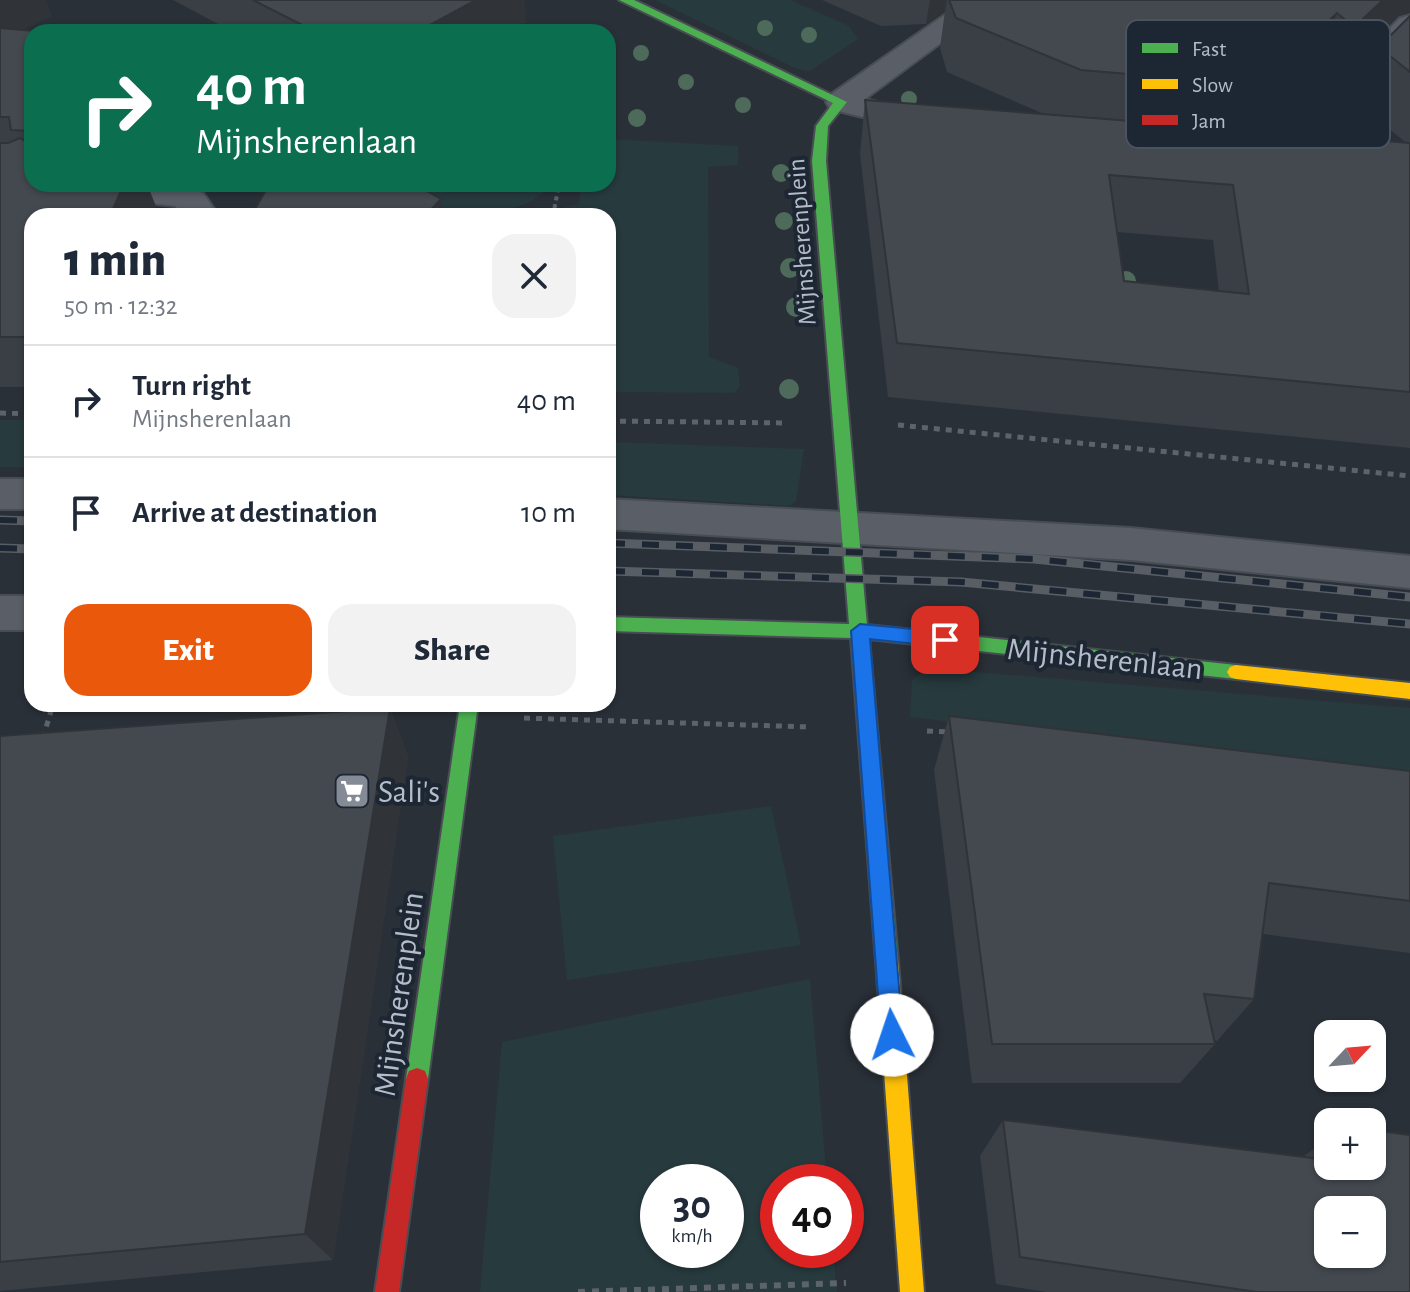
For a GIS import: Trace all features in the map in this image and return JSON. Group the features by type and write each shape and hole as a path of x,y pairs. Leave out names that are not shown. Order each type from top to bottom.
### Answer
{"street":[{"path":"625,0 841,102 916,122 952,127"},
{"path":"841,102 985,0"},
{"path":"1390,42 1410,24"},
{"name":"Mijnsherenplein","path":"841,102 819,136 860,631"},
{"path":"1272,148 1264,155 1323,160"},
{"path":"108,192 191,206"},
{"path":"0,494 24,494"},
{"path":"616,514 1131,544 1410,572"},
{"path":"0,613 24,613"},
{"name":"Mijnsherenlaan","path":"616,624 860,631 1410,691"},
{"path":"860,631 912,1286"},
{"name":"Mijnsherenplein","path":"387,1292 468,712"}],"path":[{"path":"0,413 24,414"},
{"path":"616,421 915,426 1410,476"},
{"path":"40,747 51,712"},
{"path":"510,712 952,732"},
{"path":"578,1292 912,1286"}],"green space":[{"path":"655,0 790,0 849,26 858,39 810,71 797,69"},
{"path":"616,139 738,146 738,165 708,167 709,357 738,368 740,386 734,393 616,392 616,208 562,208 579,204 580,192 616,192"},
{"path":"388,192 543,192 513,208 414,208"},
{"path":"0,420 24,420 24,467 0,467"},
{"path":"616,442 804,449 796,501 790,506 616,495"},
{"path":"927,668 1410,708 1410,776 910,717 912,680"},
{"path":"771,806 801,945 567,980 553,836"},
{"path":"810,979 825,1164 760,1164 760,1268 835,1268 837,1292 480,1292 502,1042"}],"building":[{"path":"253,0 476,0 432,24 300,24"},
{"path":"949,0 1383,0 1362,20 1346,20 1337,13 1329,20 1126,20 1126,74 1081,70 956,18"},
{"path":"1410,16 1410,72 1390,56 1390,36"},
{"path":"0,28 24,30 24,131 11,130 9,117 0,117"},
{"path":"865,100 1126,121 1126,148 1390,148 1390,141 1410,143 1410,392 897,343","holes":["1109,175 1233,185 1249,294 1124,281"]},
{"path":"20,138 24,140 24,192 120,192 114,208 24,208 24,337 0,337 0,143"},
{"path":"265,192 428,192 441,199 433,208 256,208"},
{"path":"334,712 389,712 305,1234 0,1262 0,736"},
{"path":"949,716 1410,771 1410,901 1269,883 1254,999 1204,994 1215,1044 992,1044"},
{"path":"1003,1120 1314,1158 1314,1180 1386,1180 1386,1132 1410,1135 1410,1292 1257,1292 1020,1257"}],"railway":[{"path":"0,520 24,521"},
{"path":"616,543 1034,559 1410,597"},
{"path":"0,548 24,549"},
{"path":"616,571 961,582 1410,624"}],"traffic: fast":[{"path":"625,0 841,102 822,126 819,161 887,961"},
{"path":"616,624 860,631 1236,672"},
{"path":"417,1079 468,712"}],"traffic: slow":[{"path":"1236,672 1410,691"},
{"path":"887,961 912,1292"}],"traffic: jam":[{"path":"387,1292 417,1079"}],"place":[{"name":"Sali's","path":"352,791"}],"route":[{"path":"892,1035 860,631 945,640"}]}
